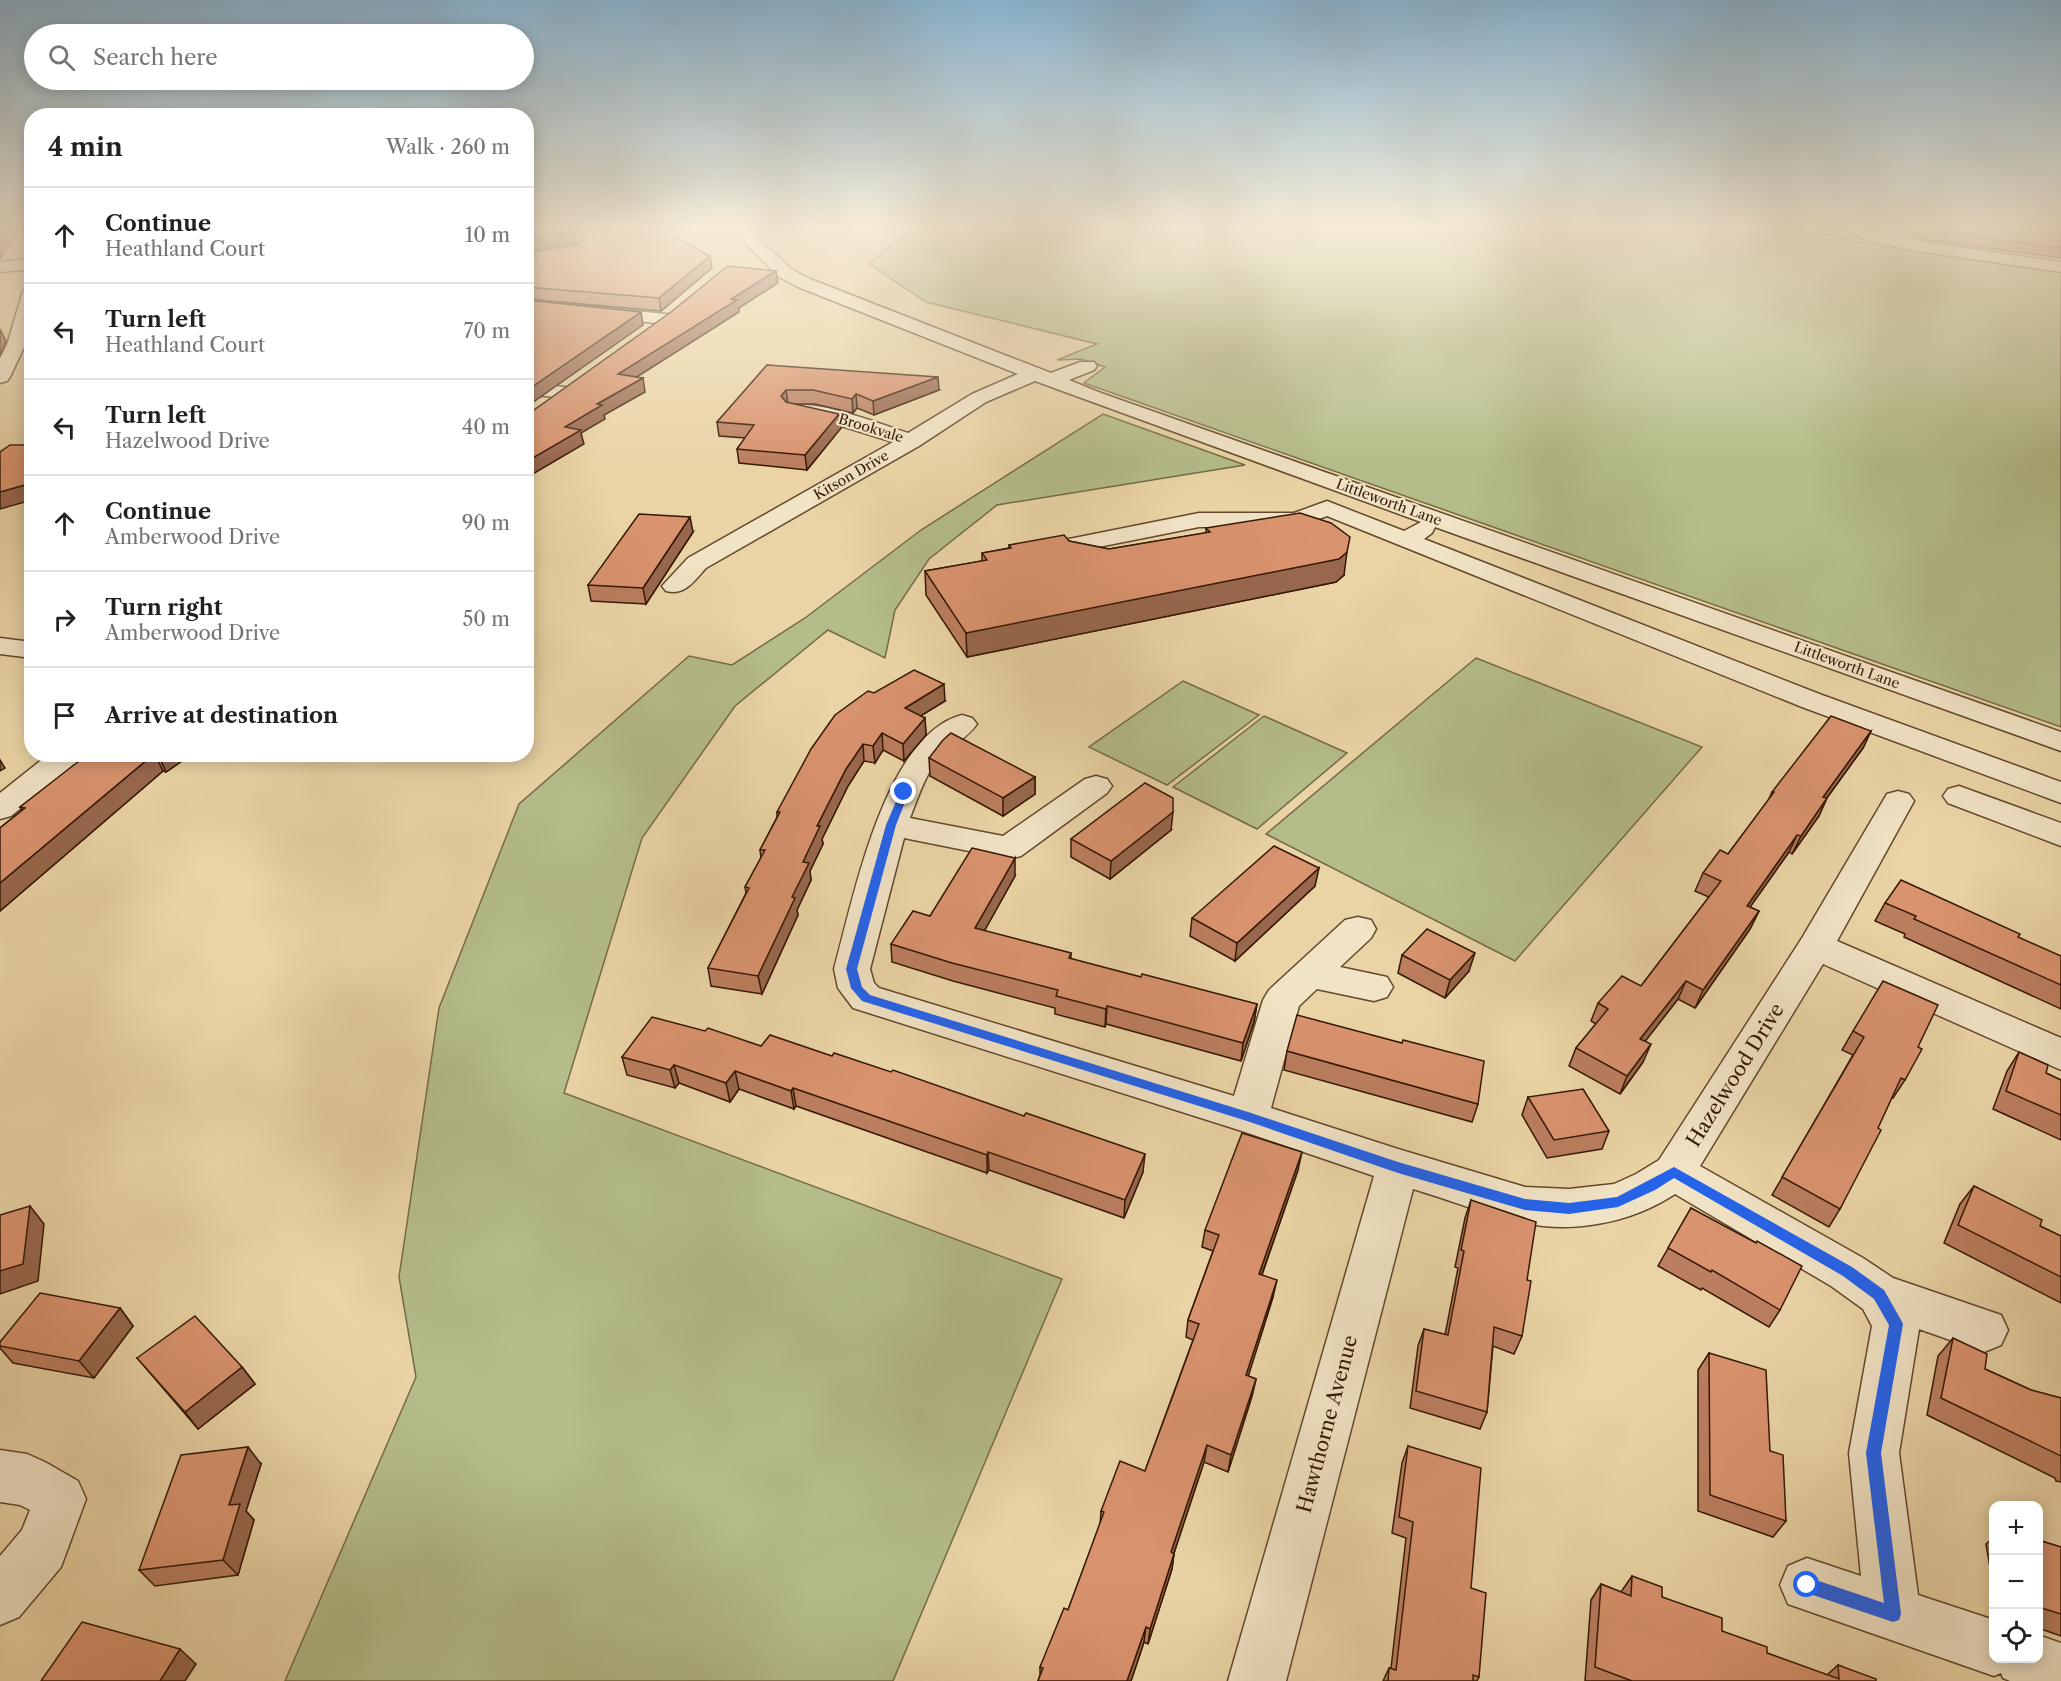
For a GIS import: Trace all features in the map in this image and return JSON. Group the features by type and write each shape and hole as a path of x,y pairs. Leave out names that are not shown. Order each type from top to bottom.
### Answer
{"street":[{"path":"647,332 682,305"},
{"name":"Littleworth Lane","path":"861,305 1042,377 2061,742"},
{"path":"534,306 666,319"},
{"path":"0,377 24,344"},
{"name":"Kitson Drive","path":"675,586 697,563 911,441 979,398 1042,377 1088,366"},
{"path":"545,406 583,379"},
{"path":"534,389 564,392"},
{"name":"Brookvale","path":"795,410 828,415 911,441"},
{"path":"1021,556 1199,520 1296,520 1328,508 1812,701 2061,793"},
{"path":"1406,540 1438,519"},
{"path":"0,646 24,649"},
{"name":"Hazelwood Drive","path":"962,724 927,752 904,792 891,825 852,969 857,988 866,998 1248,1117 1398,1167 1525,1204 1569,1208 1618,1202 1674,1172 1816,946 1898,801"},
{"path":"0,809 59,762"},
{"path":"891,825 1009,848 1096,786"},
{"path":"1959,796 2061,836"},
{"path":"1248,1117 1282,1000 1358,929"},
{"path":"1816,946 2061,1055"},
{"path":"1309,974 1374,987"},
{"name":"Hawthorne Avenue","path":"1257,1681 1398,1167"},
{"path":"1674,1172 1847,1272 1879,1294 1984,1330"},
{"path":"1879,1294 1896,1324 1874,1453 1893,1614"},
{"path":"0,1476 27,1480 60,1499 42,1548 0,1598"},
{"path":"1807,1585 1989,1646"},
{"path":"2035,1663 2061,1672"}],"green space":[{"path":"940,305 2061,305 2061,727 1084,383 1105,367 1081,359 1057,360 1097,344"},
{"path":"1103,414 1245,465 997,505 929,559 895,610 885,658 828,630 735,706 642,838 564,1093 1062,1279 893,1681 285,1681 416,1377 399,1277 439,1008 519,804 689,656 732,665 805,618 921,530"},
{"path":"1476,658 1702,747 1515,961 1266,834"},
{"path":"1183,681 1259,715 1167,785 1089,747"},
{"path":"1264,716 1347,753 1257,829 1173,787"}],"building":[{"path":"534,305 578,305 641,312 534,386"},
{"path":"679,305 728,305 618,374 643,378 597,404 602,405 565,427 581,430 534,457 534,410"},
{"path":"767,365 938,377 873,401 856,394 852,399 813,390 786,390 781,396 786,402 839,414 805,455 737,449 754,425 717,422"},
{"path":"10,445 24,445 24,485 0,492 0,452"},
{"path":"1300,513 1331,523 1350,537 1347,552 1339,559 966,633 925,571 987,560 982,553 1011,548 1009,545 1064,535 1069,541 1109,549 1210,532 1206,528"},
{"path":"639,514 690,517 643,588 588,585"},
{"path":"914,670 944,684 905,708 925,718 903,744 882,733 873,746 863,744 846,769 817,826 820,826 803,862 809,863 758,976 708,968 749,888 745,887 765,850 760,850 780,812 777,812 811,749 835,715 868,691 874,693"},
{"path":"1831,716 1871,731 1823,797 1827,798 1801,836 1797,835 1747,906 1759,911 1703,990 1686,981 1640,1039 1651,1044 1627,1076 1576,1048 1608,1009 1598,1003 1622,976 1641,986 1721,881 1703,873 1720,850 1728,854 1774,792 1772,792"},
{"path":"951,733 1035,777 1003,798 929,758"},
{"path":"78,762 144,762 0,883 0,828 25,808 20,807"},
{"path":"1145,783 1173,798 1173,812 1111,861 1071,839"},
{"path":"1274,846 1319,868 1237,943 1192,918"},
{"path":"972,848 1015,858 975,928 1071,953 1069,958 1141,977 1142,974 1257,1004 1243,1043 1107,1006 1106,1009 1056,996 1058,990 952,963 891,944 913,911 930,916"},
{"path":"1901,880 2020,934 2018,937 2061,956 2061,985 1914,919 1916,916 1885,903"},
{"path":"1427,929 1475,953 1450,980 1402,955"},
{"path":"1883,981 1938,1005 1918,1047 1922,1049 1905,1080 1901,1078 1878,1128 1881,1130 1840,1209 1782,1177 1864,1037 1853,1031"},
{"path":"1297,1015 1402,1043 1403,1040 1484,1061 1478,1104 1287,1051"},
{"path":"652,1017 705,1031 708,1028 761,1046 770,1035 832,1056 834,1053 891,1072 893,1070 1024,1116 1026,1113 1145,1154 1125,1200 988,1152 987,1155 793,1088 791,1091 735,1071 726,1083 674,1065 670,1070 622,1057"},
{"path":"2019,1052 2048,1065 2046,1073 2061,1080 2061,1115 2006,1091"},
{"path":"1583,1089 1609,1131 1554,1140 1528,1097"},
{"path":"1242,1133 1302,1152 1259,1274 1277,1280 1246,1375 1256,1379 1231,1455 1207,1445 1171,1552 1174,1554 1150,1629 1146,1627 1127,1681 1038,1681 1043,1668 1040,1667 1064,1608 1068,1610 1120,1461 1145,1471 1199,1324 1188,1320 1219,1235 1205,1230"},
{"path":"1974,1186 2042,1220 2040,1226 2061,1236 2061,1277 1958,1225"},
{"path":"1471,1200 1536,1222 1527,1280 1531,1281 1522,1336 1494,1327 1487,1412 1416,1391 1424,1329 1448,1335"},
{"path":"30,1206 23,1264 0,1271 0,1215"},
{"path":"1691,1208 1802,1266 1780,1310 1712,1270 1711,1272 1668,1248"},
{"path":"40,1293 120,1308 79,1361 0,1346 0,1342"},
{"path":"195,1316 242,1367 185,1412 137,1358"},
{"path":"1953,1338 1987,1354 1985,1369 2031,1390 2061,1398 2061,1456 1941,1398"},
{"path":"1709,1353 1766,1370 1770,1451 1783,1455 1786,1521 1710,1495"},
{"path":"1408,1446 1481,1468 1471,1588 1486,1593 1479,1677 1473,1675 1473,1681 1388,1681 1389,1668 1396,1670 1413,1522 1399,1517"},
{"path":"248,1447 229,1505 240,1504 223,1560 139,1570 181,1455"},
{"path":"2043,1542 2061,1547 2061,1614 2043,1609"},
{"path":"1632,1576 1662,1587 1662,1597 1722,1618 1722,1631 1767,1647 1767,1653 1839,1679 1838,1665 1876,1679 1876,1681 1632,1681 1595,1667 1601,1584 1631,1596"},
{"path":"82,1622 180,1649 160,1681 41,1681"}],"route":[{"path":"904,792 891,825 852,969 857,988 866,998 1248,1117 1398,1167 1525,1204 1569,1208 1618,1202 1674,1172 1847,1272 1879,1294 1896,1324 1874,1453 1893,1614 1807,1585"}]}
